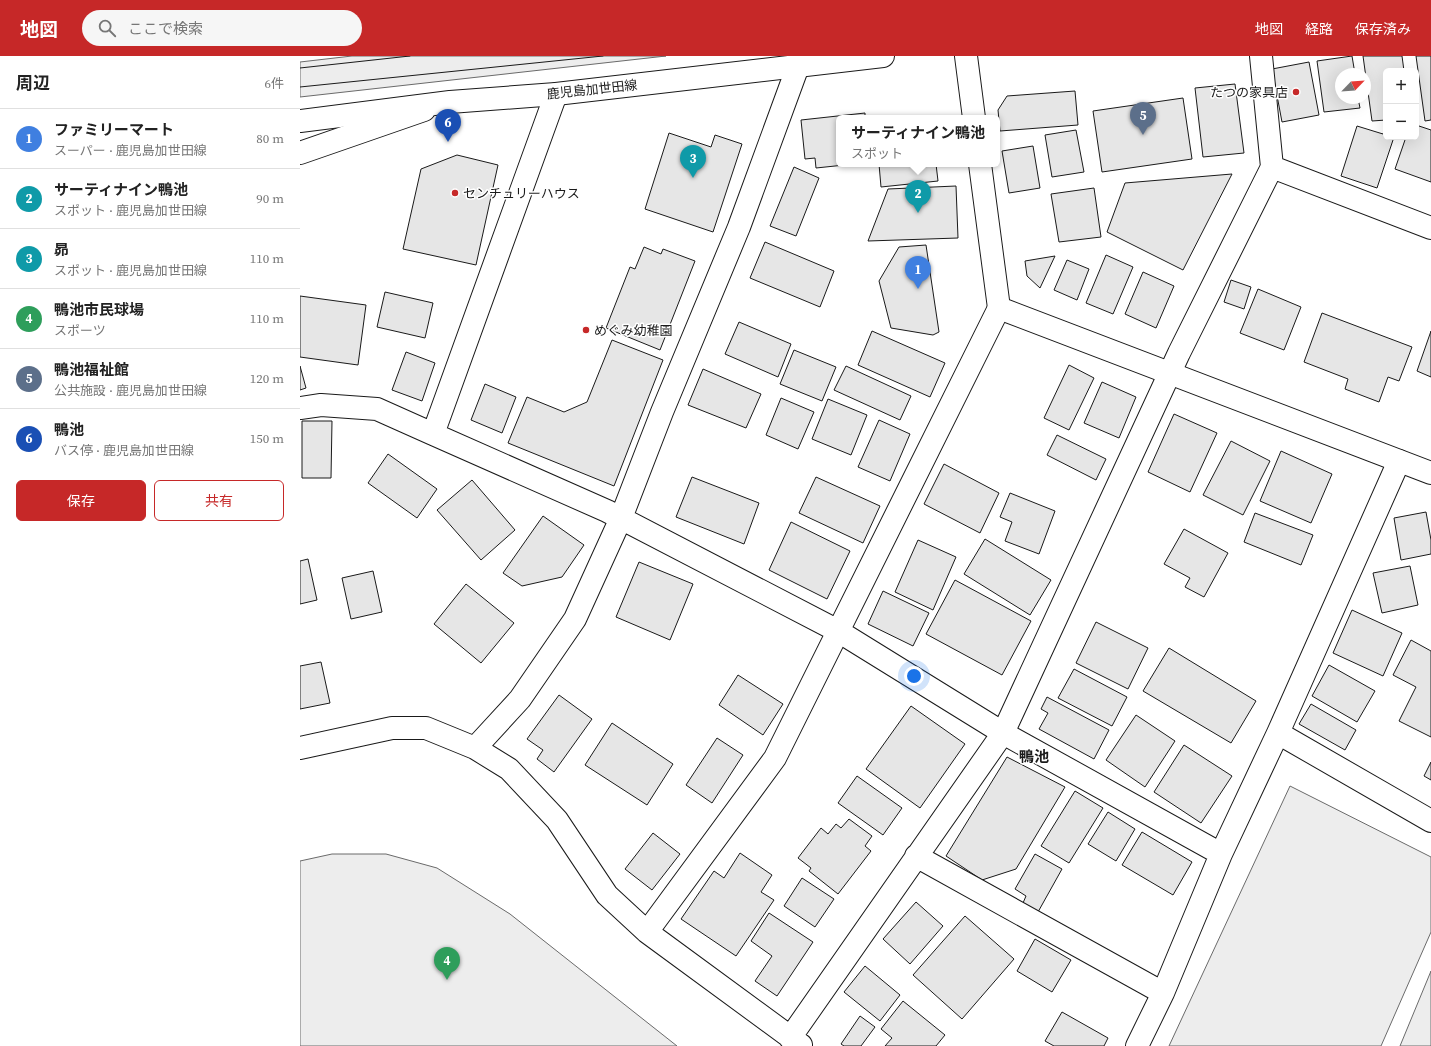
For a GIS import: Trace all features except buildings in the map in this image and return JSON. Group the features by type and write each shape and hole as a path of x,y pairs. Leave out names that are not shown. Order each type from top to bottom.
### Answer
{"street":[{"name":"鹿児島加世田線","path":"300,121 450,102 556,94 883,56"},
{"path":"966,56 974,115"},
{"path":"300,748 392,728 426,728 476,748 509,769 558,820 607,894 647,932 796,1042 916,856 1003,733 1170,374 1272,167 1261,56"},
{"path":"476,748 520,699 575,619 621,518 662,412 739,227 798,66"},
{"path":"433,434 556,94"},
{"path":"300,153 450,102"},
{"path":"647,932 775,758 999,308 980,167"},
{"path":"1272,167 1431,228"},
{"path":"999,308 1431,473"},
{"path":"300,408 320,404 377,409 621,518 838,631 1003,733 1221,854"},
{"path":"1137,1046 1163,993 1221,854 1278,733 1399,461"},
{"path":"1278,733 1431,821"},
{"path":"916,856 1163,993"}],"shaded area":[{"path":"352,56 666,56 300,97 300,62"},
{"path":"1290,786 1431,857 1431,932 1381,1046 1169,1046"},
{"path":"332,854 386,854 437,868 510,914 677,1046 300,1046 300,861"},
{"path":"1431,971 1431,1046 1400,1046"}],"tram line":[{"path":"300,68 410,56"},
{"path":"300,87 603,56"}],"place":[{"name":"たつの家具店","path":"1296,92"},
{"name":"鴨池福祉館","path":"1143,135"},
{"name":"鴨池","path":"448,142"},
{"name":"昴","path":"693,178"},
{"name":"センチュリーハウス","path":"455,193"},
{"name":"サーティナイン鴨池","path":"918,213"},
{"name":"ファミリーマート","path":"918,289"},
{"name":"めぐみ幼稚園","path":"586,330"},
{"name":"鴨池市民球場","path":"447,980"}],"district":[{"name":"鴨池","path":"1034,757"}]}
